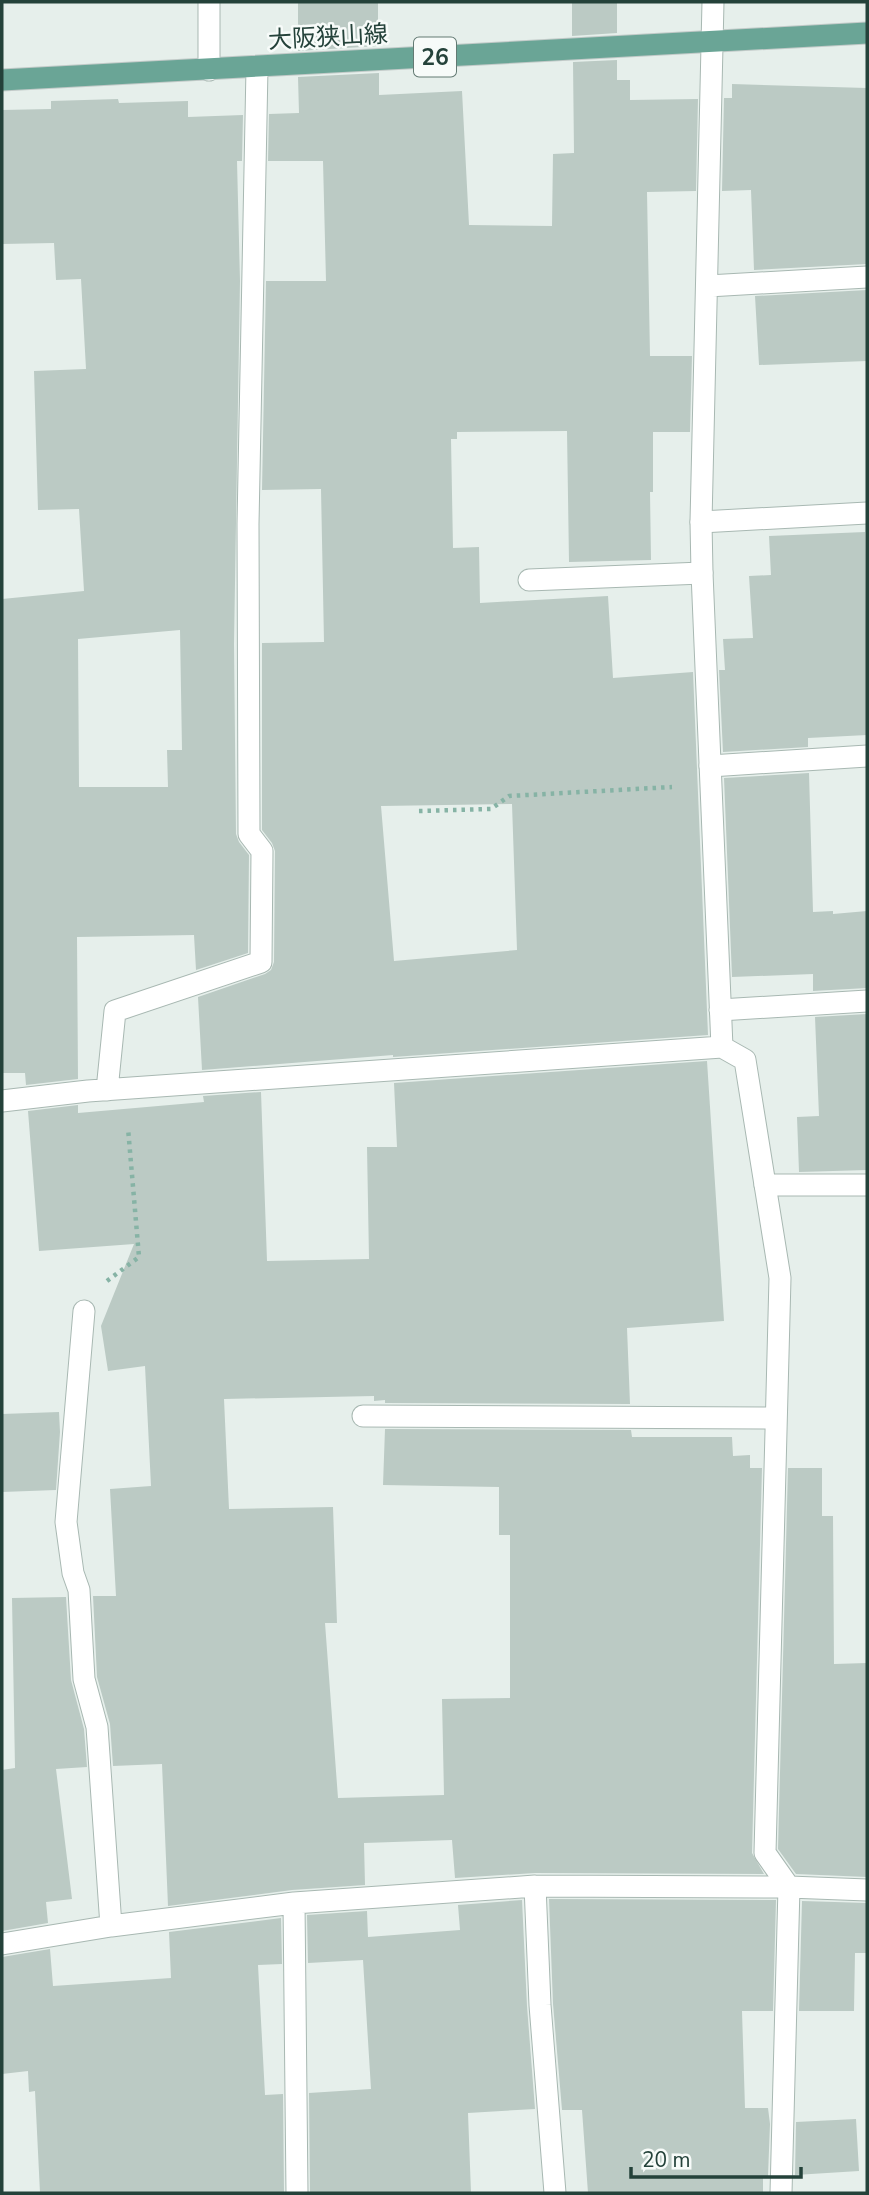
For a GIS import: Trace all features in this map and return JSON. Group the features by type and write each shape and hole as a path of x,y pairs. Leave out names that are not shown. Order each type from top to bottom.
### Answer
{"main road":[{"name":"大阪狭山線","path":"2,80 867,33"}],"street":[{"path":"209,2 209,70"},
{"path":"713,2 701,522 722,1047"},
{"path":"116,1089 115,1011 261,962 262,851 249,834 248,524 257,68"},
{"path":"708,286 867,277"},
{"path":"701,522 867,513"},
{"path":"529,580 702,573"},
{"path":"711,775 867,756"},
{"path":"720,1010 867,1001"},
{"path":"2,1101 116,1089 722,1047 745,1060 780,1278 765,1853 789,1887 781,2193"},
{"path":"765,1185 867,1185"},
{"path":"84,1311 66,1522 73,1573 79,1591 84,1679 97,1727 111,1926"},
{"path":"363,1416 776,1418"},
{"path":"2,1944 111,1926 294,1903 535,1886 867,1890"},
{"path":"535,1886 540,2005 555,2193"},
{"path":"294,1903 297,2193"}],"path":[{"path":"419,811 491,809 509,796 711,775"},
{"path":"84,1311 109,1279 139,1257 116,1089"}],"building":[{"path":"298,2 378,2 378,46 298,51"},
{"path":"572,2 617,2 617,33 572,36"},
{"path":"617,60 617,80 630,80 630,100 698,99 696,191 647,192 650,356 692,356 690,432 653,432 651,560 569,562 567,431 457,432 457,439 451,439 453,548 479,547 480,603 608,596 613,678 693,672 708,1035 202,1070 198,997 265,974 271,970 274,962 275,851 262,830 262,643 324,642 321,489 262,490 266,281 326,281 323,161 268,161 269,114 299,113 298,77 379,73 379,95 462,91 469,225 552,226 553,154 574,153 573,62","holes":["512,804 517,950 394,961 381,806"]},
{"path":"732,84 867,88 867,264 754,270 751,190 722,191 724,98 732,98"},
{"path":"51,101 188,101 188,117 243,115 242,161 237,161 240,281 234,644 236,834 249,855 248,953 196,970 194,935 77,937 78,1079 26,1085 25,1073 2,1073 2,599 84,591 79,509 38,510 34,371 86,369 81,279 56,280 54,243 2,244 2,110 51,109","holes":["180,630 182,750 167,750 168,787 79,787 78,639"]},
{"path":"867,290 867,361 759,365 755,296"},
{"path":"865,532 867,735 808,738 808,747 723,752 719,670 725,670 723,639 753,638 749,576 771,575 769,536"},
{"path":"809,773 813,912 833,911 833,914 867,911 867,988 813,991 813,974 732,977 724,778"},
{"path":"867,1014 867,1170 799,1172 797,1117 819,1116 815,1017"},
{"path":"707,1061 724,1321 627,1328 630,1404 385,1403 385,1400 374,1401 374,1396 224,1399 229,1509 333,1507 337,1623 325,1623 338,1798 444,1795 442,1699 510,1698 510,1535 499,1535 499,1487 383,1485 385,1429 631,1430 632,1437 732,1437 733,1456 750,1455 750,1468 762,1468 752,1853 764,1874 535,1873 455,1878 452,1840 364,1843 365,1885 292,1890 168,1906 162,1764 113,1766 110,1724 97,1677 93,1596 116,1596 110,1489 151,1486 145,1366 108,1371 101,1326 134,1244 39,1251 28,1111 78,1105 78,1113 204,1102 203,1096 261,1092 267,1261 369,1259 367,1147 397,1147 394,1083"},
{"path":"59,1412 56,1490 2,1492 2,1414"},
{"path":"788,1468 822,1468 822,1516 833,1516 834,1664 867,1663 867,1877 796,1874 778,1849"},
{"path":"66,1597 71,1680 84,1729 87,1767 56,1769 72,1899 46,1902 48,1923 2,1931 2,1770 15,1768 12,1598"},
{"path":"549,1899 776,1900 773,2011 742,2011 745,2108 768,2108 770,2124 768,2176 763,2177 763,2193 588,2193 582,2110 562,2110 553,2004"},
{"path":"522,1900 535,2109 468,2113 471,2193 310,2193 309,2093 371,2089 363,1960 308,1963 307,1915 367,1911 368,1937 460,1930 458,1905"},
{"path":"802,1901 867,1903 867,1953 855,1953 854,2011 799,2011"},
{"path":"281,1918 282,1964 258,1965 265,2095 283,2094 284,2193 40,2193 35,2091 29,2092 28,2071 2,2074 2,1957 50,1949 53,1986 171,1978 169,1932"},
{"path":"856,2119 859,2171 795,2175 796,2122"}]}
